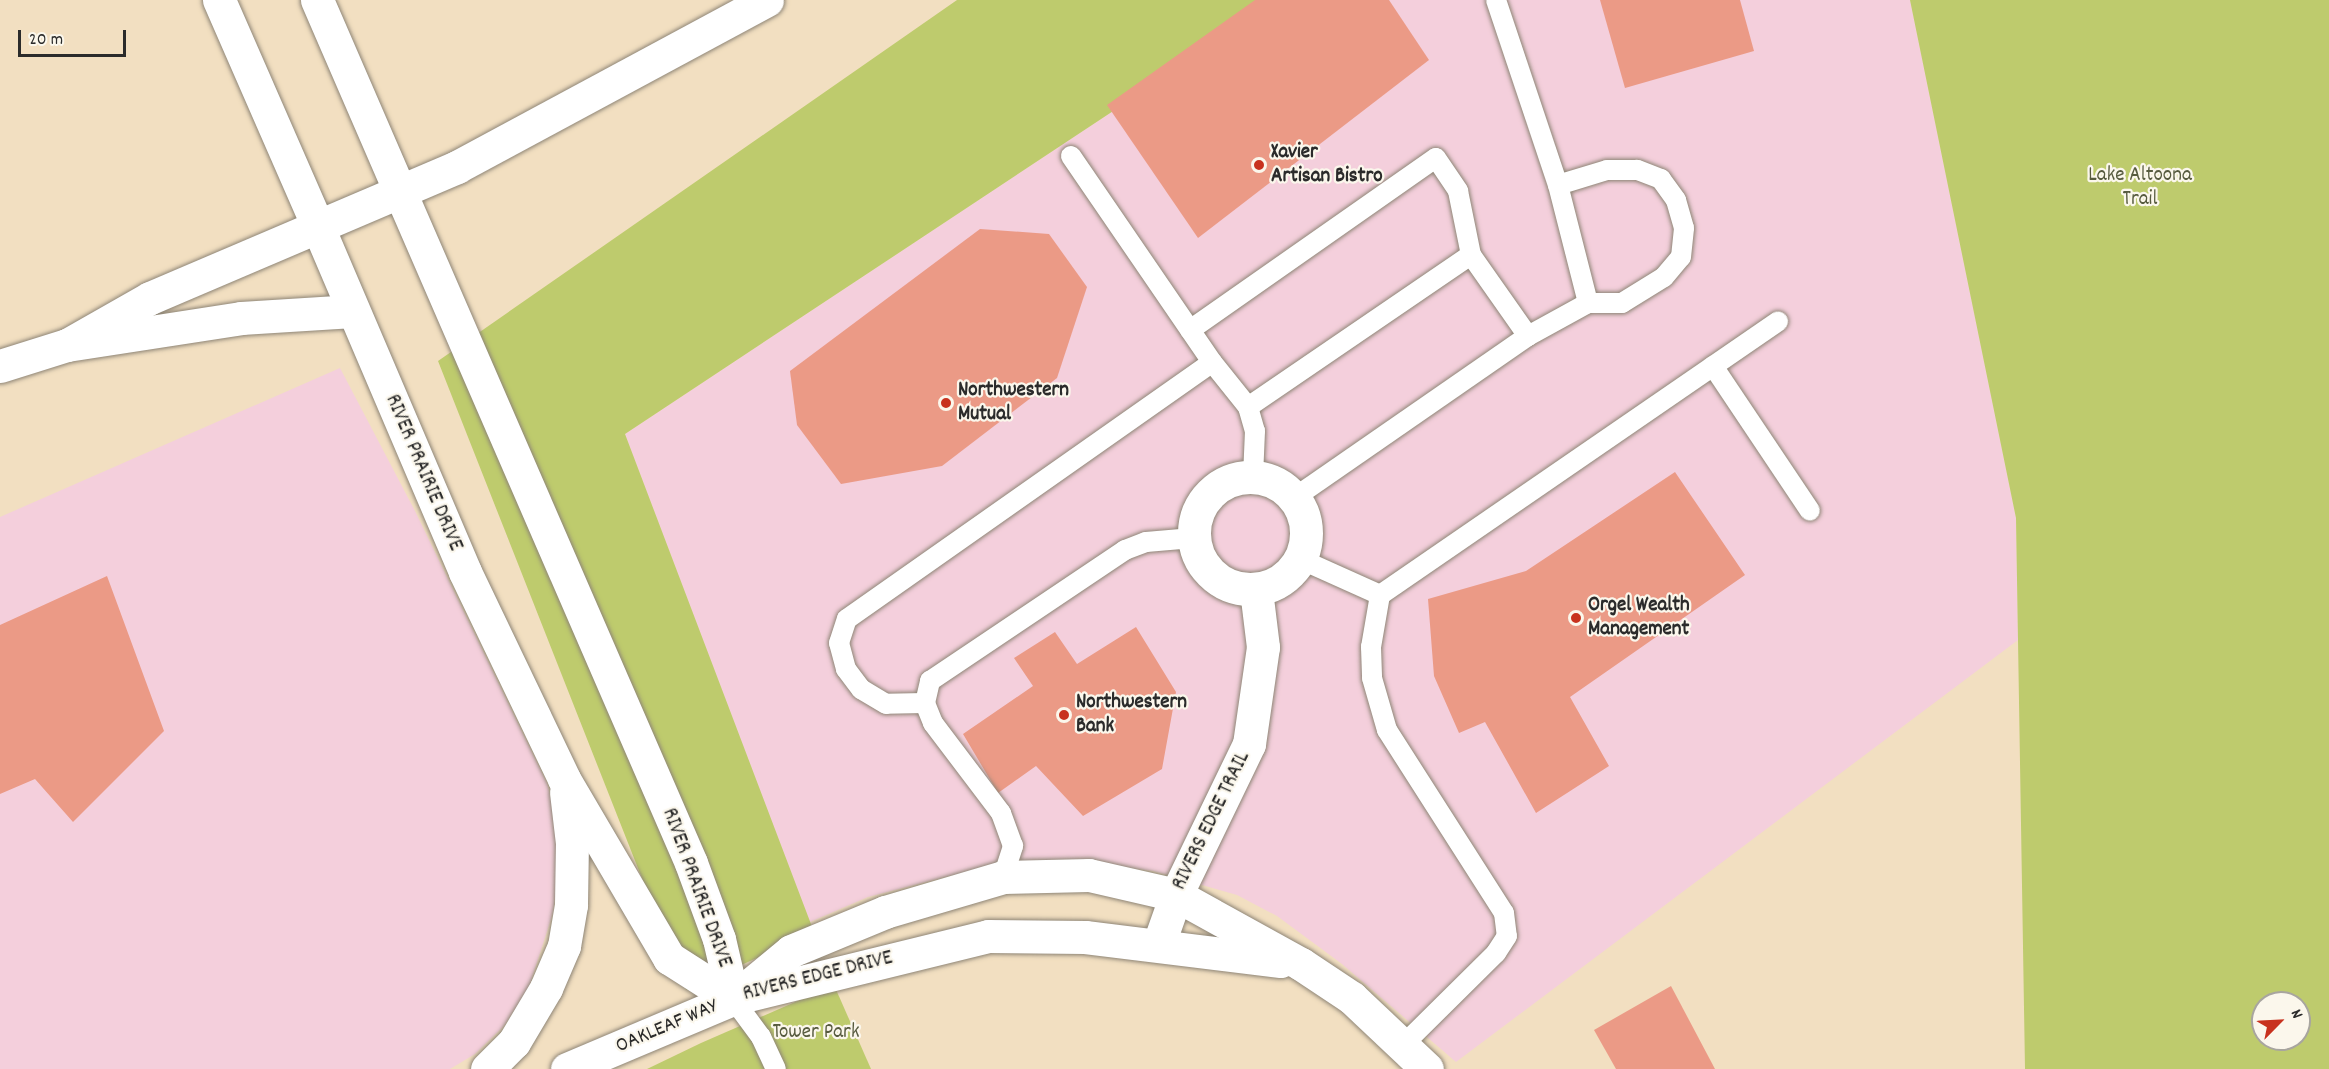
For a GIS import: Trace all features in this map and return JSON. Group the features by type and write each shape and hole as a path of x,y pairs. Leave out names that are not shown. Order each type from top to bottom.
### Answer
{"main road":[{"name":"RIVER PRAIRIE DRIVE","path":"219,0 465,572 564,779 669,958 733,999"},
{"name":"RIVER PRAIRIE DRIVE","path":"317,0 690,863 719,939 733,999"},
{"path":"67,345 150,298 457,167 766,0"},
{"path":"0,366 67,345 241,318 353,311"},
{"path":"1253,476 1280,485 1294,498 1306,529 1300,559 1281,580 1256,590 1230,586 1214,577 1201,562 1193,538 1199,508 1210,493 1225,482 1253,476"},
{"name":"RIVERS EDGE TRAIL","path":"1159,943 1176,895 1249,744 1263,647 1256,590"},
{"path":"487,1069 514,1042 546,988 564,946 571,905 572,843 564,779"},
{"name":"RIVERS EDGE DRIVE","path":"733,999 791,951 885,912 1003,877 1089,875 1176,895 1301,964 1352,998 1404,1044 1427,1069"},
{"name":"RIVERS EDGE DRIVE","path":"733,999 988,936 1033,934 1159,943 1301,964"},
{"name":"OAKLEAF WAY","path":"567,1069 733,999"}],"lane":[{"path":"1496,0 1558,185 1588,303"},
{"path":"1071,156 1212,362 1248,407 1255,431 1253,476"},
{"path":"1190,330 1436,158 1458,191 1471,255 1528,336"},
{"path":"1294,498 1528,336 1588,303 1622,303 1664,277 1681,257 1684,228 1677,201 1661,179 1637,170 1607,170 1558,185"},
{"path":"1248,407 1471,255"},
{"path":"1404,1044 1496,953 1507,936 1504,913 1387,730 1372,678 1371,647 1380,595 1778,321"},
{"path":"926,703 886,704 861,689 846,669 839,643 847,619 1212,362"},
{"path":"1713,366 1810,511"},
{"path":"1003,877 1013,846 1001,813 933,723 926,703 930,681 1125,550 1146,542 1193,538"},
{"path":"1300,559 1380,595"},
{"path":"733,999 761,1036 776,1069"}],"shaded area":[{"path":"1281,0 1910,0 2016,518 2018,640 1456,1062 1342,964 1277,916 1237,895 1153,871 1067,860 949,876 868,897 810,922 625,434"},
{"path":"340,368 415,511 547,783 554,811 558,873 553,913 529,987 504,1026 475,1054 450,1069 0,1069 0,517"}],"green space":[{"path":"957,0 1281,0 625,434 814,932 686,990 438,361"},
{"name":"Lake Altoona Trail","path":"1910,0 2329,0 2329,1069 2025,1069 2016,518"},
{"name":"Tower Park","path":"834,985 871,1069 647,1069 701,1043"}],"building":[{"path":"1255,0 1389,0 1429,60 1198,238 1107,105"},
{"path":"1600,0 1740,0 1754,51 1625,88"},
{"path":"980,229 1049,234 1087,287 1057,378 942,466 841,484 797,425 790,371"},
{"path":"1675,472 1745,575 1570,697 1609,766 1536,813 1485,722 1459,733 1434,676 1428,599 1526,571"},
{"path":"107,576 164,731 73,822 35,779 0,794 0,625"},
{"path":"1136,627 1176,692 1162,769 1083,816 1036,766 998,793 963,734 1033,686 1014,658 1055,632 1077,664"},
{"path":"1671,986 1715,1069 1616,1069 1594,1030"}],"place":[{"name":"Xavier Artisan Bistro","path":"1259,165"},
{"name":"Northwestern Mutual","path":"946,403"},
{"name":"Orgel Wealth Management","path":"1576,618"},
{"name":"Northwestern Bank","path":"1064,715"}]}
